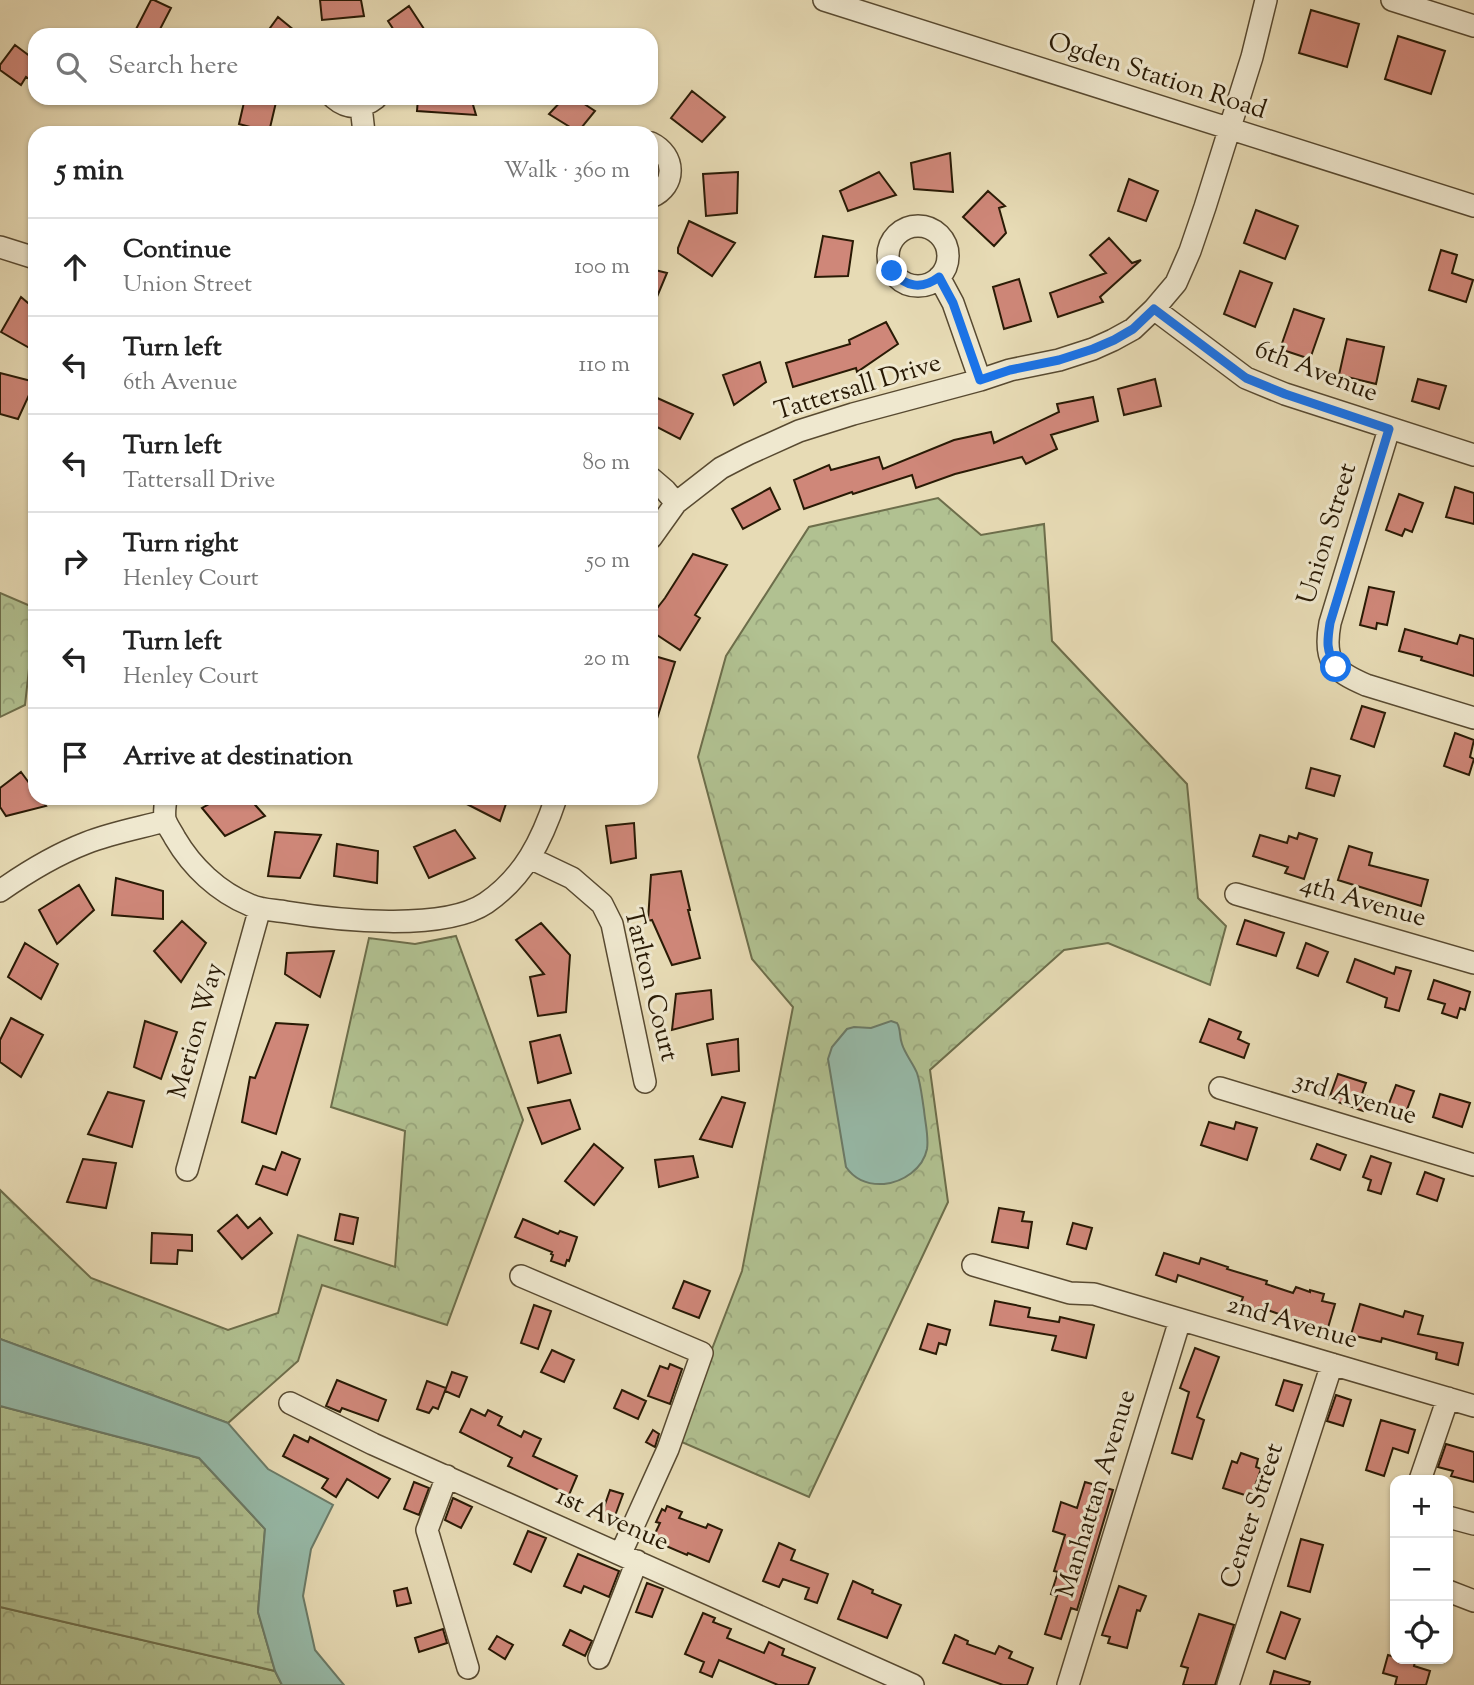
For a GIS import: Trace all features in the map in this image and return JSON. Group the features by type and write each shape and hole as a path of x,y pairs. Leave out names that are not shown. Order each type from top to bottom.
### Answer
{"street":[{"name":"Ogden Station Road","path":"824,0 1474,206"},
{"name":"Tattersall Drive","path":"658,528 676,503 721,468 799,431 1010,370 1059,360 1093,349 1133,329 1176,283 1189,251 1252,57 1266,0"},
{"path":"1392,0 1474,26"},
{"path":"364,126 368,105"},
{"path":"658,147 668,158 670,168 665,188 658,193"},
{"path":"0,247 28,256"},
{"path":"939,277 953,303 980,380"},
{"name":"6th Avenue","path":"1154,309 1246,378 1285,394 1474,455"},
{"name":"Union Street","path":"1389,429 1330,623 1327,641 1329,656 1343,674 1366,685 1474,718"},
{"path":"658,484 676,503"},
{"path":"166,805 165,821 183,852 200,872 251,906 320,917 382,921 458,915 484,904 515,878 530,859 553,805"},
{"path":"0,891 49,860 79,846 165,821"},
{"name":"Tarlton Court","path":"530,859 572,878 603,904 612,924 645,1082"},
{"name":"4th Avenue","path":"1236,894 1474,964"},
{"name":"Merion Way","path":"187,1170 260,908"},
{"name":"3rd Avenue","path":"1220,1087 1474,1165"},
{"name":"2nd Avenue","path":"973,1265 1070,1293 1094,1294 1474,1406"},
{"path":"520,1276 702,1353 629,1557 599,1658"},
{"name":"Manhattan Avenue","path":"1068,1685 1180,1320"},
{"name":"Center Street","path":"1228,1685 1332,1364"},
{"path":"1422,1475 1448,1398"},
{"name":"1st Avenue","path":"290,1403 373,1444 914,1685"},
{"path":"447,1476 427,1530 468,1668"},
{"path":"1453,1518 1474,1524"},
{"path":"1453,1593 1474,1601"}],"green space":[{"path":"938,498 981,535 1044,524 1052,641 1187,784 1198,898 1226,926 1210,985 1108,943 1064,950 930,1070 948,1202 809,1497 677,1440 742,1271 793,1007 752,959 698,757 726,656 809,527"},
{"path":"0,593 28,605 28,678 25,705 0,717"},
{"path":"456,936 523,1120 447,1325 322,1285 298,1361 228,1423 0,1339 0,1190 91,1278 228,1330 278,1313 298,1235 395,1267 405,1131 331,1107 369,938 415,944"},
{"path":"0,1406 199,1458 265,1529 258,1612 275,1671 0,1607"},
{"path":"0,1607 275,1671 282,1685 0,1685"}],"shaded area":[{"path":"891,1021 898,1025 903,1048 918,1078 928,1140 925,1156 911,1173 891,1183 873,1184 862,1181 846,1167 828,1059 832,1047 847,1029 871,1028"},
{"path":"0,1339 228,1423 268,1469 333,1505 311,1549 303,1596 315,1650 344,1685 282,1685 275,1671 258,1612 265,1529 199,1458 0,1406"}],"building":[{"path":"151,0 171,8 161,28 137,28"},
{"path":"320,0 361,0 364,16 322,20"},
{"path":"409,6 423,28 392,28 388,21"},
{"path":"1311,10 1359,24 1347,67 1299,53"},
{"path":"278,17 291,28 270,28"},
{"path":"1398,36 1445,51 1431,94 1385,79"},
{"path":"15,45 28,55 28,78 26,77 21,85 0,70 0,65"},
{"path":"692,91 725,117 702,142 671,118"},
{"path":"243,105 275,105 270,126 239,124"},
{"path":"417,105 473,105 476,115 417,111"},
{"path":"557,105 586,105 595,111 583,126 568,126 549,114"},
{"path":"950,153 953,192 914,189 911,163"},
{"path":"738,172 737,213 706,216 703,174"},
{"path":"879,172 896,195 848,211 840,191"},
{"path":"1129,179 1158,191 1146,221 1118,211"},
{"path":"988,191 1005,206 999,208 1006,233 994,246 963,217"},
{"path":"1256,210 1298,226 1285,259 1244,243"},
{"path":"689,221 735,243 712,276 678,253"},
{"path":"823,236 853,241 848,276 815,277"},
{"path":"1109,238 1132,263 1141,260 1100,297 1103,302 1058,317 1050,293 1106,273 1090,255"},
{"path":"1441,250 1457,255 1452,273 1473,280 1466,302 1429,290"},
{"path":"658,271 667,273 658,294"},
{"path":"1240,271 1272,283 1255,327 1224,314"},
{"path":"1019,279 1031,321 1004,329 993,287"},
{"path":"21,297 28,303 28,347 1,332"},
{"path":"1294,309 1324,319 1310,359 1280,349"},
{"path":"886,322 898,344 857,372 856,368 793,387 786,363 850,344 849,340"},
{"path":"1347,339 1384,347 1376,384 1339,375"},
{"path":"760,362 766,382 734,405 723,375"},
{"path":"0,373 28,380 28,397 18,419 0,414"},
{"path":"1155,379 1161,406 1124,415 1118,389"},
{"path":"1418,379 1446,386 1439,409 1412,401"},
{"path":"1093,397 1098,421 1051,435 1057,449 1026,464 1022,457 955,474 916,488 912,475 804,509 794,480 829,465 831,470 879,457 883,469 954,440 991,432 994,443 1059,412 1057,404"},
{"path":"658,398 693,414 680,439 658,428"},
{"path":"1455,487 1474,493 1474,524 1446,517"},
{"path":"770,488 780,509 743,529 732,509"},
{"path":"1399,494 1423,503 1412,532 1405,529 1402,536 1386,530"},
{"path":"693,554 727,565 695,615 700,618 680,650 658,636 658,607"},
{"path":"1369,587 1394,592 1387,625 1377,623 1376,629 1360,625"},
{"path":"1405,629 1457,644 1460,635 1474,639 1474,676 1399,651"},
{"path":"658,657 675,662 658,715"},
{"path":"1362,706 1385,713 1374,747 1351,739"},
{"path":"1455,733 1474,740 1470,757 1474,759 1469,775 1444,766"},
{"path":"1311,768 1340,776 1334,796 1306,788"},
{"path":"21,772 28,782 28,805 46,806 6,816 0,807 0,788"},
{"path":"207,805 255,805 265,816 225,836 202,808"},
{"path":"469,805 506,805 500,821"},
{"path":"634,823 636,858 611,863 606,826"},
{"path":"455,830 475,858 429,878 414,847"},
{"path":"275,832 321,835 300,878 268,876"},
{"path":"1299,833 1317,839 1304,879 1285,873 1288,867 1253,856 1260,835 1287,843 1289,836 1297,839"},
{"path":"337,844 378,851 377,883 334,876"},
{"path":"1349,846 1372,853 1369,865 1428,880 1421,906 1338,880"},
{"path":"681,871 700,958 672,965 652,920 648,921 651,875"},
{"path":"116,878 163,891 163,919 112,915"},
{"path":"79,885 94,910 57,944 39,910"},
{"path":"1245,920 1284,933 1276,956 1237,944"},
{"path":"182,921 206,943 181,982 154,951"},
{"path":"541,923 570,955 566,1012 538,1016 530,977 544,974 516,940"},
{"path":"25,943 58,964 41,999 8,977"},
{"path":"1306,943 1328,952 1318,976 1297,968"},
{"path":"334,951 320,997 285,974 287,953"},
{"path":"1355,959 1394,974 1396,967 1411,971 1399,1011 1385,1007 1387,998 1347,982"},
{"path":"1434,980 1470,992 1465,1010 1460,1008 1457,1018 1442,1013 1445,1004 1428,999"},
{"path":"711,990 713,1019 672,1030 676,994"},
{"path":"11,1018 43,1035 21,1077 0,1062 0,1040"},
{"path":"1209,1019 1241,1032 1238,1039 1249,1044 1244,1058 1200,1042"},
{"path":"145,1021 177,1032 161,1079 134,1067"},
{"path":"276,1023 308,1025 276,1134 242,1122 250,1077 255,1078"},
{"path":"560,1035 571,1073 538,1083 530,1042"},
{"path":"738,1039 739,1071 712,1075 707,1044"},
{"path":"1338,1074 1366,1083 1362,1094 1368,1097 1363,1111 1329,1099"},
{"path":"1396,1085 1414,1091 1403,1120 1385,1114"},
{"path":"108,1092 144,1101 132,1147 88,1134"},
{"path":"1440,1094 1470,1103 1462,1127 1433,1117"},
{"path":"722,1097 745,1103 732,1147 700,1139"},
{"path":"570,1100 580,1129 542,1144 528,1108"},
{"path":"1209,1122 1234,1129 1236,1122 1257,1128 1247,1160 1201,1145"},
{"path":"594,1144 623,1168 594,1205 565,1181"},
{"path":"1317,1144 1346,1155 1340,1170 1311,1159"},
{"path":"282,1152 300,1159 287,1195 256,1184 263,1166 275,1170"},
{"path":"693,1156 698,1177 659,1187 655,1160"},
{"path":"1371,1156 1391,1163 1381,1194 1368,1190 1371,1180 1363,1177"},
{"path":"83,1159 116,1163 106,1208 67,1202"},
{"path":"1425,1172 1444,1179 1437,1201 1417,1194"},
{"path":"999,1208 1024,1212 1022,1221 1032,1222 1028,1248 992,1242"},
{"path":"340,1214 358,1218 353,1244 335,1240"},
{"path":"237,1215 248,1228 260,1218 272,1233 242,1259 218,1231"},
{"path":"523,1219 558,1234 560,1231 577,1237 565,1266 551,1261 552,1252 515,1237"},
{"path":"1073,1223 1092,1228 1086,1249 1067,1244"},
{"path":"152,1233 192,1235 192,1251 178,1250 177,1264 151,1263"},
{"path":"1164,1253 1199,1264 1201,1258 1293,1293 1296,1287 1324,1294 1322,1301 1335,1304 1327,1331 1259,1307 1258,1311 1240,1305 1243,1297 1178,1275 1176,1282 1156,1275"},
{"path":"684,1281 710,1291 699,1318 673,1308"},
{"path":"995,1301 1030,1308 1028,1317 1059,1322 1060,1317 1094,1325 1086,1358 1052,1350 1056,1336 990,1325"},
{"path":"1360,1304 1403,1317 1405,1311 1423,1316 1418,1334 1463,1343 1458,1365 1436,1359 1437,1353 1382,1338 1381,1342 1351,1335"},
{"path":"534,1305 551,1311 538,1349 521,1343"},
{"path":"928,1324 950,1330 946,1345 939,1343 936,1354 920,1349"},
{"path":"1195,1348 1219,1357 1197,1417 1204,1420 1192,1459 1172,1453 1189,1392 1180,1388"},
{"path":"552,1350 574,1360 564,1382 541,1372"},
{"path":"670,1364 682,1369 670,1404 648,1396 660,1366 668,1369"},
{"path":"452,1372 467,1377 459,1397 445,1391"},
{"path":"337,1380 386,1400 378,1421 342,1408 340,1412 326,1406"},
{"path":"1284,1380 1302,1385 1293,1411 1276,1405"},
{"path":"427,1381 446,1388 438,1409 433,1407 429,1413 417,1409"},
{"path":"622,1390 646,1401 638,1419 614,1408"},
{"path":"1336,1395 1351,1400 1343,1426 1327,1421"},
{"path":"471,1409 485,1416 488,1410 502,1417 498,1425 521,1437 524,1431 541,1439 533,1456 577,1476 569,1495 508,1466 512,1458 460,1432"},
{"path":"1381,1420 1415,1430 1408,1453 1393,1448 1384,1476 1366,1470"},
{"path":"653,1430 659,1434 655,1447 646,1442"},
{"path":"294,1435 308,1442 310,1437 390,1479 378,1498 347,1479 336,1497 322,1488 328,1479 283,1456"},
{"path":"1446,1444 1474,1452 1474,1482 1453,1477 1453,1471 1438,1467"},
{"path":"1241,1453 1258,1459 1256,1467 1261,1469 1251,1497 1223,1488 1232,1461 1237,1463"},
{"path":"414,1482 429,1488 419,1515 404,1509"},
{"path":"1085,1482 1113,1490 1077,1610 1071,1608 1061,1639 1045,1634 1057,1596 1051,1594 1058,1572 1054,1571 1065,1535 1053,1531 1061,1502 1077,1508"},
{"path":"610,1490 623,1494 612,1524 600,1519"},
{"path":"453,1498 472,1507 461,1528 445,1520"},
{"path":"667,1506 682,1512 679,1518 706,1528 708,1524 722,1530 709,1562 652,1540 660,1523 656,1522 662,1509 665,1511"},
{"path":"528,1531 546,1538 531,1572 514,1564"},
{"path":"1301,1539 1323,1545 1310,1592 1288,1586"},
{"path":"779,1543 795,1550 791,1560 828,1574 817,1603 805,1599 809,1588 783,1579 779,1587 763,1581"},
{"path":"578,1554 619,1571 609,1597 584,1586 581,1593 564,1586"},
{"path":"853,1581 873,1590 872,1593 901,1605 887,1638 838,1619"},
{"path":"647,1583 663,1589 652,1617 636,1612"},
{"path":"1119,1586 1146,1596 1140,1611 1137,1610 1127,1648 1108,1643 1110,1637 1102,1635"},
{"path":"407,1588 411,1603 397,1606 394,1591"},
{"path":"1281,1612 1300,1619 1285,1659 1267,1652"},
{"path":"703,1613 715,1618 713,1622 731,1629 727,1638 764,1653 769,1642 784,1649 782,1655 815,1668 808,1685 778,1685 719,1660 712,1677 700,1672 704,1662 685,1654"},
{"path":"1199,1614 1234,1625 1215,1685 1183,1685 1188,1668 1181,1666"},
{"path":"443,1629 447,1643 419,1652 415,1638"},
{"path":"570,1630 592,1641 585,1656 563,1645"},
{"path":"955,1635 968,1641 967,1644 995,1654 999,1646 1012,1652 1009,1658 1033,1668 1027,1685 1003,1685 943,1663"},
{"path":"497,1636 513,1645 505,1659 489,1649"},
{"path":"1388,1655 1390,1664 1414,1664 1430,1671 1426,1685 1395,1685 1397,1677 1383,1673"},
{"path":"1274,1671 1310,1682 1309,1685 1270,1685"}],"route":[{"path":"892,271 898,279 918,286 928,284 939,277 953,303 980,380 1093,349 1133,329 1154,309 1246,378 1389,429 1330,623 1327,641 1329,656 1336,667"}]}
